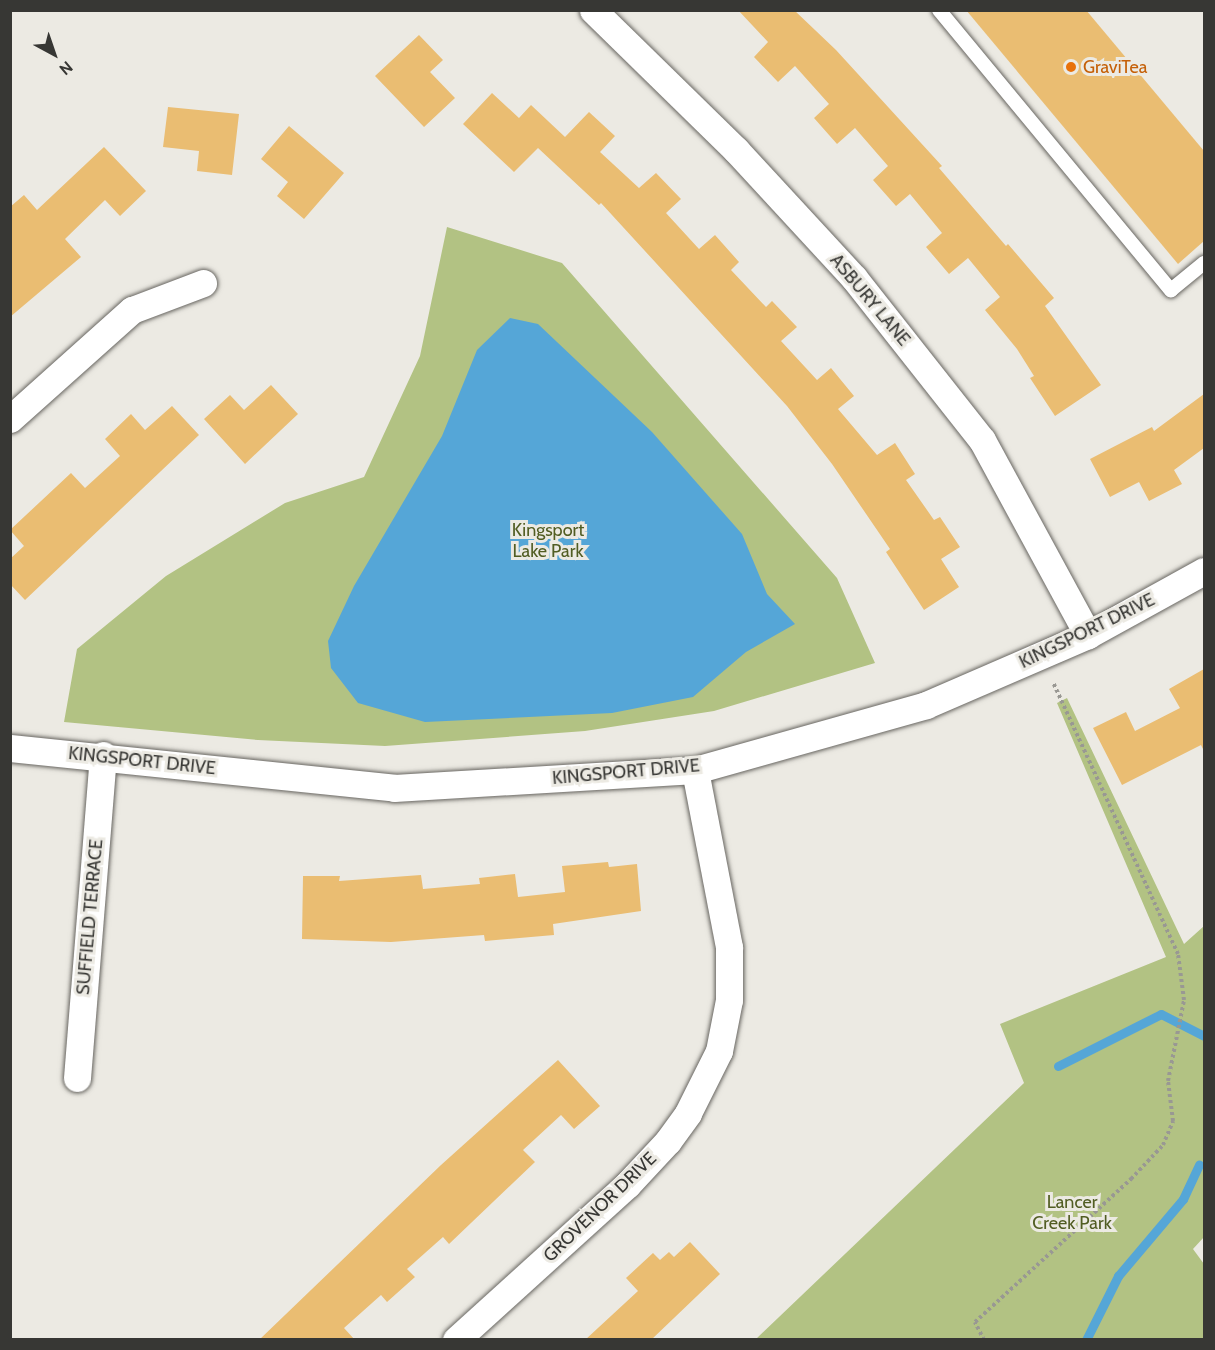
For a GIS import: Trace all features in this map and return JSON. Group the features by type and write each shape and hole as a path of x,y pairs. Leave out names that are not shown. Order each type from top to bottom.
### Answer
{"street":[{"name":"ASBURY LANE","path":"593,10 736,150 861,287 982,440 1088,635"},
{"path":"10,420 132,310 203,283"},
{"name":"KINGSPORT DRIVE","path":"10,748 103,755 394,788 695,770 926,705 1088,635 1204,571"},
{"name":"SUFFIELD TERRACE","path":"77,1078 103,755"},
{"name":"GROVENOR DRIVE","path":"456,1340 627,1185 668,1141 688,1113 719,1051 729,1000 729,947 695,770"}],"lane":[{"path":"939,10 1171,290 1204,263"}],"path":[{"path":"984,1340 975,1322 1164,1145 1173,1121 1168,1081 1184,1000 1178,954 1050,676"}],"green space":[{"name":"Kingsport Lake Park","path":"447,227 562,263 837,578 875,663 714,711 585,731 385,746 258,740 64,722 77,649 166,576 285,503 364,477 420,356"},
{"name":"Lancer Creek Park","path":"1067,698 1184,944 1204,926 1204,1237 1193,1249 1204,1264 1204,1339 756,1339 1024,1083 1000,1024 1166,957 1057,703"}],"water":[{"path":"510,318 538,324 652,432 742,534 767,594 795,624 746,652 693,697 612,713 425,722 358,703 331,668 328,641 354,586 442,436 477,350"}],"building":[{"path":"738,10 794,10 836,50 942,166 939,168 1054,298 1045,306 1101,385 1055,416 1030,378 1034,376 1017,349 985,310 1000,297 968,258 949,274 926,247 942,233 910,194 896,206 873,180 888,166 855,128 837,144 814,118 829,104 795,66 778,82 754,57 768,42"},
{"path":"966,10 1086,10 1204,151 1204,241 1178,264"},
{"path":"419,35 443,60 430,72 455,98 424,127 375,76"},
{"path":"492,93 519,118 531,105 565,137 589,112 615,136 600,152 639,188 656,173 681,199 666,213 699,249 715,235 739,262 731,270 766,307 772,301 797,327 781,341 817,380 831,368 854,396 838,409 877,455 895,443 915,474 906,480 934,520 940,517 960,547 941,559 959,587 924,610 886,552 890,549 832,464 787,406 601,203 599,205 538,148 514,172 463,124"},
{"path":"168,107 239,114 232,175 197,171 199,151 163,147"},
{"path":"289,126 344,173 304,219 277,196 288,182 261,159"},
{"path":"104,147 146,191 120,216 105,200 65,239 81,257 10,317 10,207 24,195 37,210"},
{"path":"271,385 298,414 245,464 204,419 230,395 244,410"},
{"path":"1204,394 1204,448 1174,470 1182,484 1149,501 1139,482 1110,497 1090,459 1152,427 1154,431"},
{"path":"172,406 199,435 25,600 10,584 10,559 24,546 10,530 71,473 85,488 120,456 105,439 131,414 145,430"},
{"path":"1204,669 1204,751 1201,745 1122,785 1093,728 1126,712 1135,731 1180,708 1169,689"},
{"path":"608,862 609,867 637,864 641,911 553,924 554,935 485,941 484,935 391,942 302,939 303,876 340,876 339,881 421,875 423,889 480,884 479,878 515,874 518,897 565,892 562,866"},
{"path":"558,1060 600,1106 574,1129 561,1115 523,1150 535,1162 449,1244 443,1237 407,1269 415,1277 387,1302 381,1295 344,1328 355,1340 259,1340 441,1165"},
{"path":"690,1242 720,1274 651,1340 585,1340 638,1291 626,1278 653,1253 660,1260 669,1252 674,1257"}],"waterway":[{"path":"1058,1066 1161,1014 1204,1036"},
{"path":"1086,1340 1118,1276 1183,1199 1199,1164"}],"place":[{"name":"GraviTea","path":"1071,67"}]}
